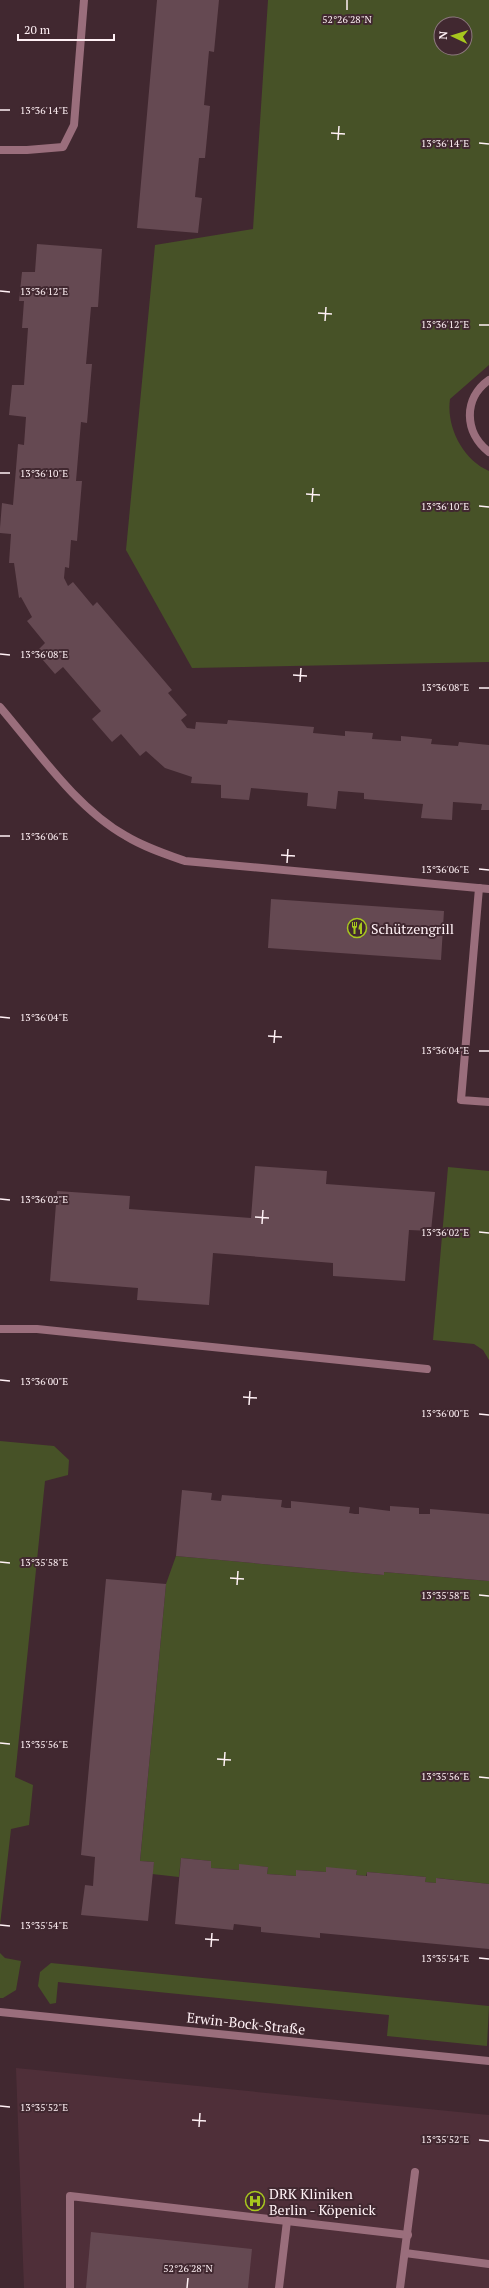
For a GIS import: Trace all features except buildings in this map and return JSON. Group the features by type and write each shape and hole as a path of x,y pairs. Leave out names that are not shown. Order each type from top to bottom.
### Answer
{"street":[{"path":"0,150 27,150 63,147 74,124 84,0"},
{"path":"489,380 483,384 474,396 470,409 470,423 474,435 480,445 489,452"},
{"path":"0,707 63,782 92,811 125,836 153,850 185,861 489,889"},
{"path":"479,888 461,1100 489,1102"},
{"path":"0,1329 37,1329 427,1369"},
{"name":"Erwin-Bock-Straße","path":"0,2012 489,2061"},
{"path":"400,2288 415,2172"},
{"path":"70,2288 70,2196 408,2235"},
{"path":"279,2288 287,2221"},
{"path":"405,2253 489,2264"}],"shaded area":[{"name":"DRK Kliniken Berlin - Köpenick","path":"16,2068 489,2115 489,2288 24,2288"}],"green space":[{"path":"268,0 489,0 489,365 450,399 449,410 454,431 464,451 471,459 489,471 489,662 192,668 126,550 155,245 253,229"},
{"path":"448,1167 489,1171 489,1360 483,1350 474,1344 433,1340"},
{"path":"0,1441 54,1446 69,1460 68,1475 45,1481 15,1777 33,1785 29,1825 11,1829 0,1925"},
{"path":"176,1556 384,1575 384,1572 489,1581 489,1884 437,1878 436,1883 425,1882 426,1877 367,1872 366,1876 356,1875 357,1871 326,1872 297,1870 296,1876 267,1874 268,1867 239,1865 239,1870 211,1868 211,1861 181,1858 179,1877 152,1874 154,1862 140,1861 166,1584"},
{"path":"0,1953 5,1958 21,1961 16,1990 3,1998 0,1998"},
{"path":"51,1963 489,2006 487,2046 387,2036 389,2015 58,1982 56,2003 50,2004 38,1986 40,1972"}],"place":[{"name":"Schützengrill","path":"357,928"},
{"name":"DRK Kliniken Berlin - Köpenick","path":"255,2201"}]}
